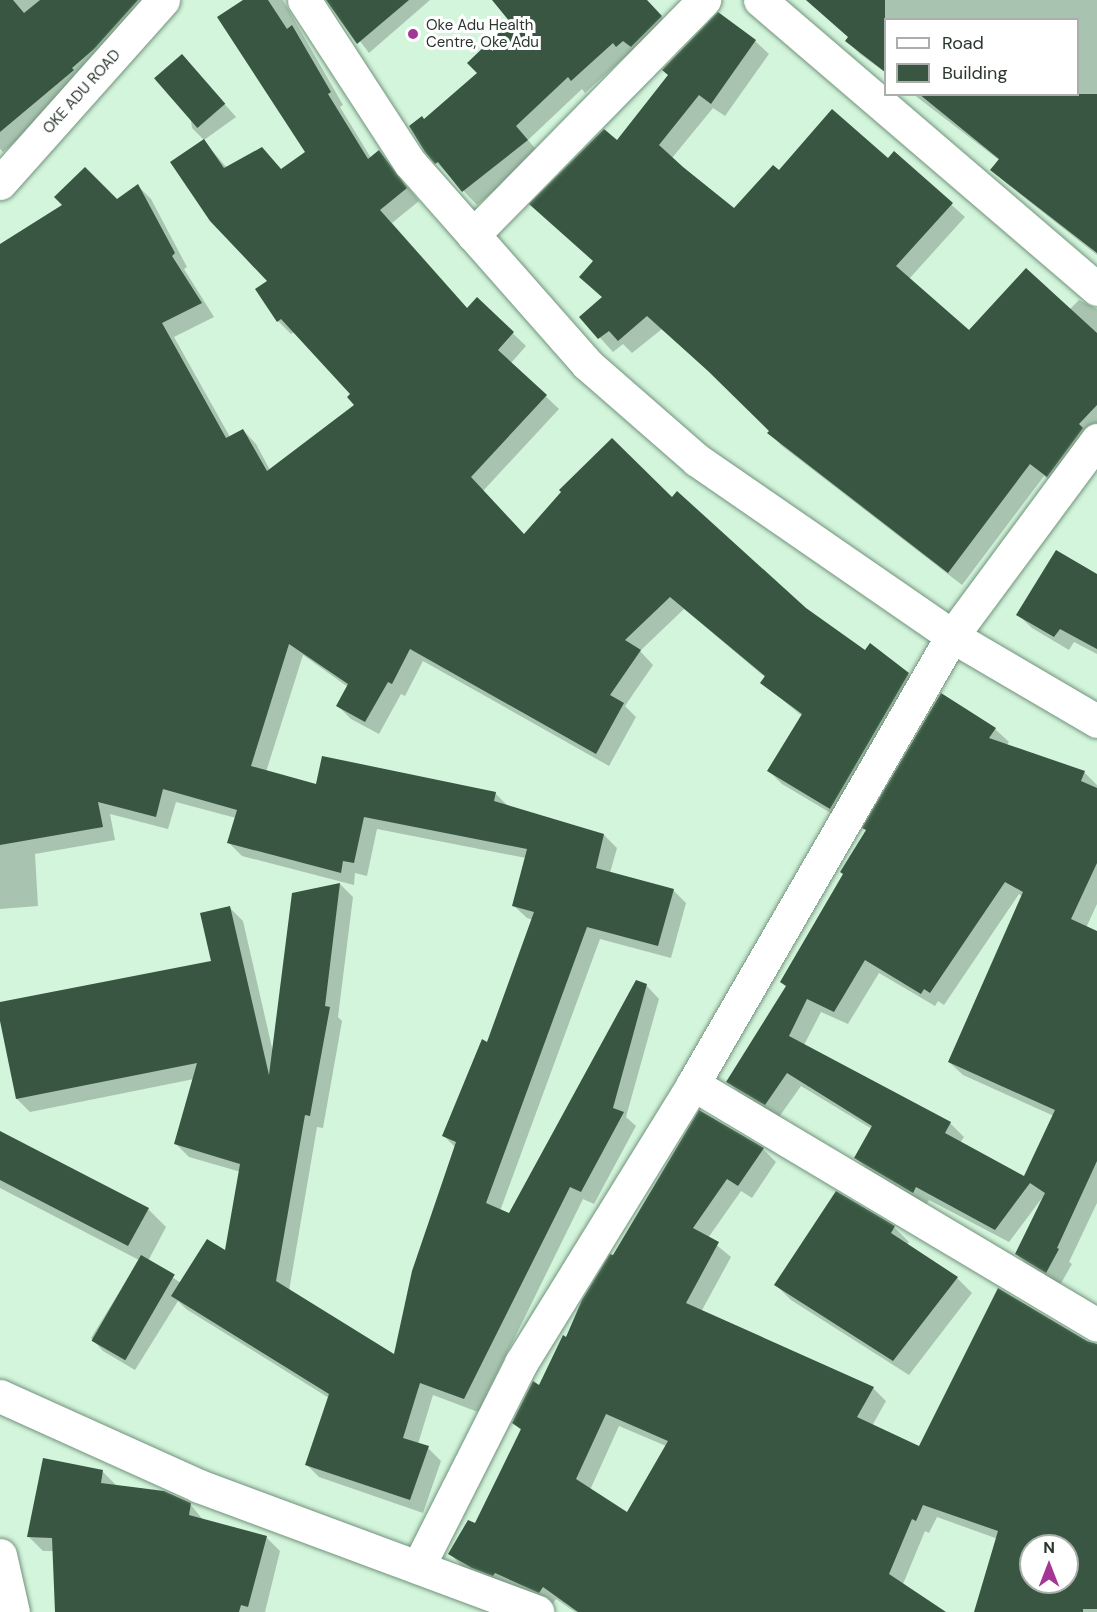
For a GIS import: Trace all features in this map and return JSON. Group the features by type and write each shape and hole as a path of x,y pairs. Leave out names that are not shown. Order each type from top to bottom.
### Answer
{"street":[{"name":"OKE ADU ROAD","path":"0,183 163,0"},
{"path":"304,0 410,163 587,364 697,460 952,636 1097,721"},
{"path":"473,235 704,0"},
{"path":"760,0 1097,289"},
{"path":"418,1567 521,1363 693,1084 952,636 1097,440"},
{"path":"693,1084 1097,1325"},
{"path":"0,1396 200,1486 537,1612"},
{"path":"0,1555 14,1612"}],"building":[{"path":"0,0 13,0 24,13 40,0 138,0 94,49 72,68 74,70 0,132"},
{"path":"243,0 268,0 287,29 292,25 331,92 328,94 368,159 379,150 407,188 380,210 467,308 477,297 514,332 498,350 547,395 471,477 524,534 561,492 559,490 612,438 672,497 677,491 806,608 865,650 870,643 909,673 830,809 767,771 802,714 760,683 765,676 670,597 625,640 641,650 610,695 624,703 596,754 410,649 392,684 388,682 365,722 336,706 348,684 289,644 251,766 316,784 322,756 496,792 494,801 604,834 596,868 674,889 658,946 587,927 486,1203 509,1213 636,980 647,984 613,1108 624,1112 581,1192 570,1187 464,1399 420,1383 403,1438 429,1446 410,1500 305,1465 329,1394 171,1296 207,1239 225,1250 240,1164 174,1144 197,1063 16,1099 0,1021 0,1002 211,961 200,913 230,906 269,1075 292,893 340,883 325,1006 330,1007 310,1116 305,1115 276,1281 394,1354 412,1271 456,1142 442,1136 482,1039 487,1042 534,912 512,906 527,849 364,817 354,863 343,861 341,873 227,843 237,810 163,789 156,817 98,802 103,827 0,845 0,244 62,205 54,197 85,167 117,199 138,184 175,253 172,256 202,303 162,323 226,438 243,429 267,471 354,405 347,397 350,394 281,319 277,322 255,289 267,281 210,221 170,162 204,139 224,168 262,147 281,169 305,152 217,17"},
{"path":"326,0 409,0 357,44"},
{"path":"492,0 647,0 662,16 631,47 623,41 616,47 613,43 571,81 568,77 516,126 528,140 462,192 438,162 435,164 425,152 409,126 422,116 424,119 477,73 467,63 510,22"},
{"path":"806,0 885,0 884,71 845,41 848,37"},
{"path":"718,12 756,40 711,104 699,95 659,145 683,167 734,208 773,165 779,170 832,109 888,158 894,151 953,203 896,266 969,330 1026,268 1097,333 1097,405 1079,424 1083,428 1047,477 1030,464 948,573 767,433 769,431 708,371 647,316 618,341 609,331 598,339 579,317 602,297 579,277 593,261 529,204 604,129 617,140 668,75 662,70"},
{"path":"182,54 225,104 197,128 154,78"},
{"path":"1097,94 1097,253 990,170 999,159 921,96"},
{"path":"1056,550 1097,574 1097,649 1060,629 1054,637 1016,615"},
{"path":"941,693 996,728 989,738 1085,771 1081,781 1097,788 1097,863 1071,919 1097,931 1097,1161 1057,1248 1059,1249 1046,1273 1015,1254 1045,1193 1030,1183 995,1230 916,1187 913,1193 854,1158 872,1126 787,1073 765,1105 726,1082 786,986 780,982 843,874 840,872 866,830 862,828","holes":["1005,882 1023,892 948,1062 1055,1110 1024,1176 945,1133 951,1122 789,1036 807,999 834,1012 865,960 921,994 924,989 930,993"]},
{"path":"699,1110 764,1148 738,1186 727,1179 693,1228 719,1242 686,1303 874,1387 857,1417 919,1446 998,1288 1087,1341 1097,1344 1097,1609 1083,1609 1083,1612 974,1612 998,1531 923,1505 916,1521 912,1519 889,1574 946,1612 578,1612 543,1587 539,1593 495,1573 493,1576 472,1568 448,1554 468,1520 475,1523 521,1429 512,1423 533,1381 539,1385 563,1335 566,1337 582,1300 610,1254 613,1255","holes":["606,1414 668,1441 627,1512 576,1479"]},
{"path":"0,1131 149,1208 128,1246 0,1180"},
{"path":"836,1191 895,1226 891,1233 958,1277 893,1361 774,1285"},
{"path":"141,1255 175,1274 125,1360 92,1341"},
{"path":"43,1458 103,1470 101,1483 164,1491 191,1503 189,1515 267,1536 248,1607 241,1605 239,1612 55,1612 52,1538 27,1537"}],"place":[{"name":"Oke Adu Health Centre, Oke Adu","path":"413,34"}]}
